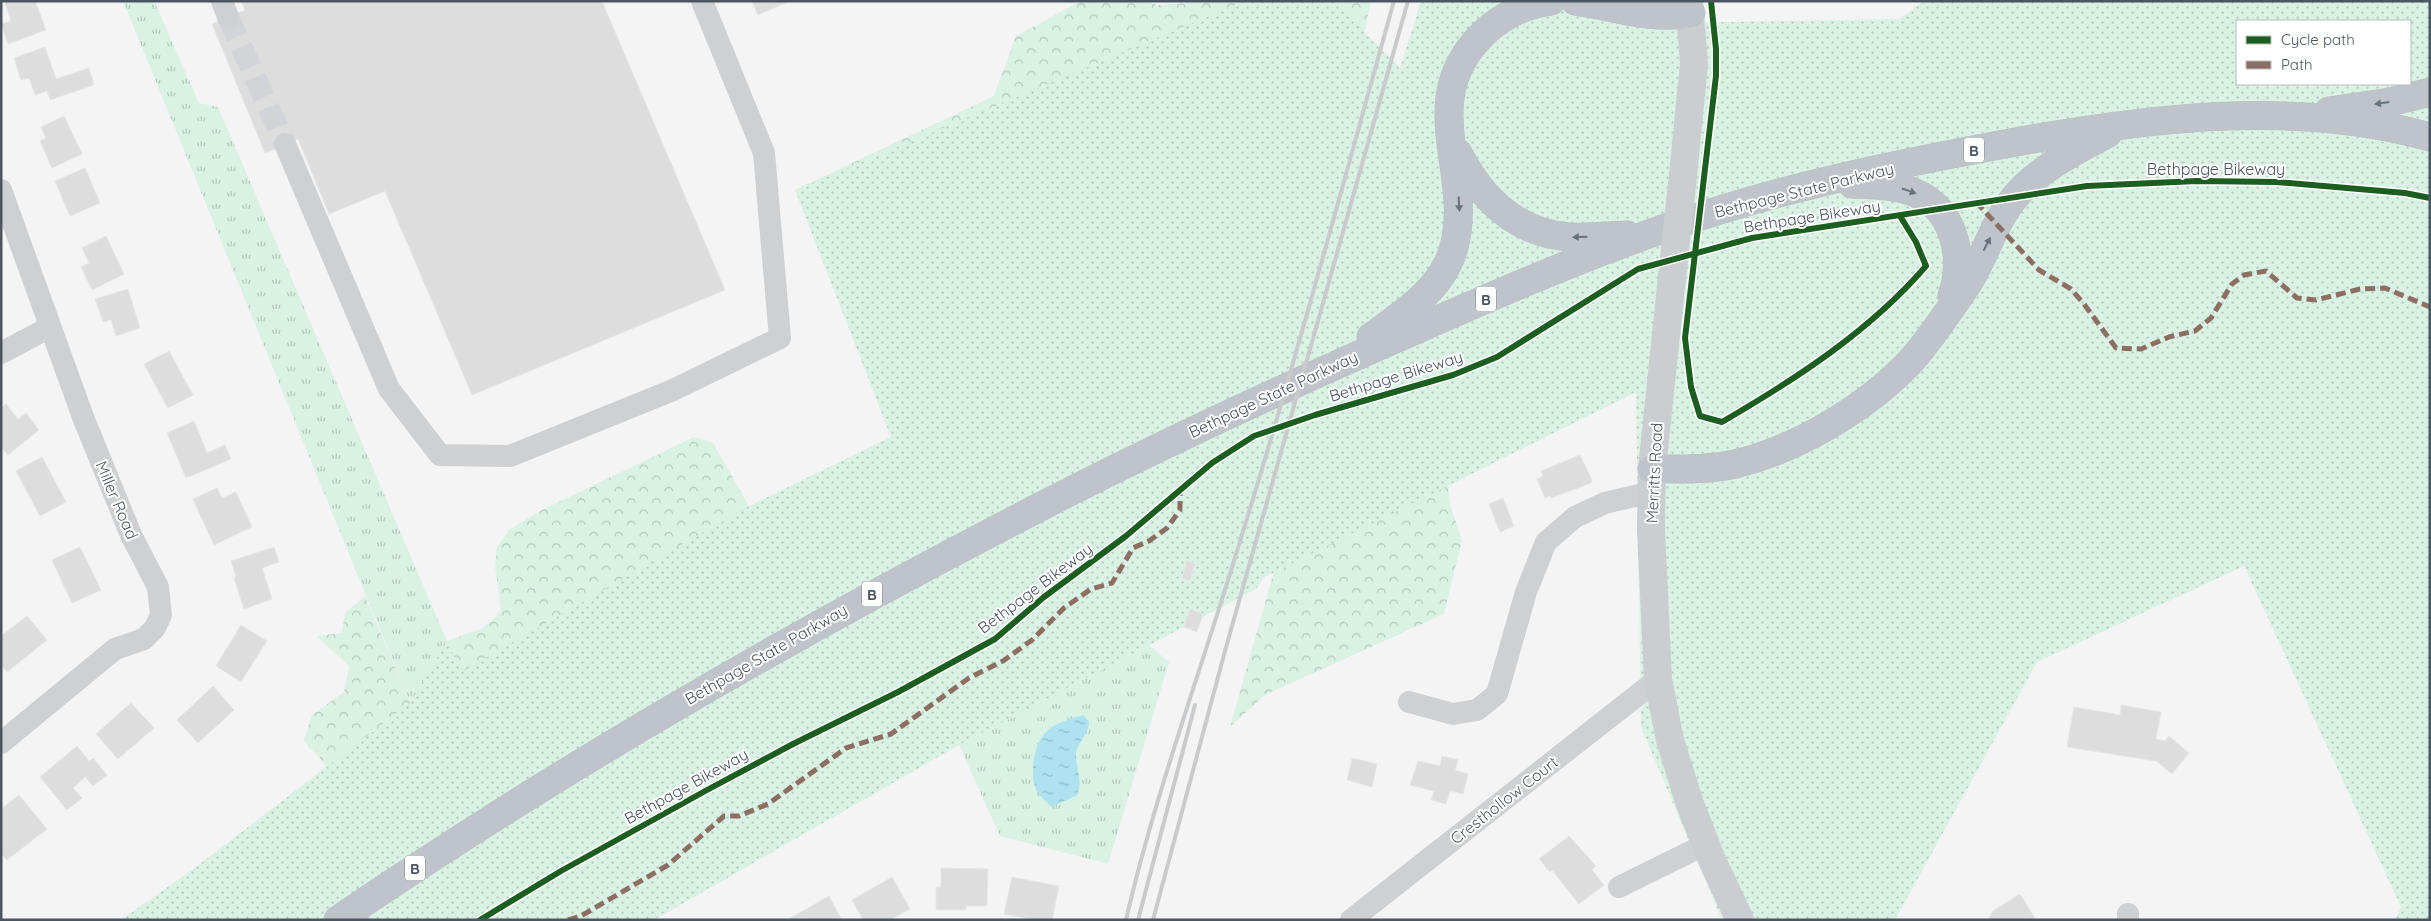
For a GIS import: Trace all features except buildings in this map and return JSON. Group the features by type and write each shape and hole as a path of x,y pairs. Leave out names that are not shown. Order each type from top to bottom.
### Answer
{"highway":[{"path":"1328,368 1413,306 1438,279 1448,264 1454,248 1459,214 1448,107 1455,81 1467,52 1492,26 1507,15 1551,1"},
{"path":"1575,1 1651,16 1690,7"},
{"name":"Bethpage State Parkway","path":"338,920 582,762 822,621 1103,474 1266,396 1534,278 1646,235 1724,209 1826,182 1971,150 2123,125 2301,115 2390,102 2430,92"},
{"name":"Bethpage State Parkway","path":"2301,115 2389,128 2430,137"},
{"path":"1652,481 1696,468 1735,464 1778,450 1825,426 1872,397 1911,361 1967,285 1997,226 2015,197 2044,171 2123,125"},
{"path":"1450,138 1469,174 1487,199 1516,221 1532,229 1569,237 1646,235"},
{"path":"1826,182 1903,189 1916,193 1938,209 1953,234 1959,265 1958,279 1944,316"}],"main road":[{"name":"Merritts Road","path":"1690,7 1694,64 1652,481 1651,539 1658,680 1670,740 1706,844 1740,920"}],"street":[{"path":"285,144 389,389 440,455 510,456 673,390 780,338 764,153 702,1"},
{"name":"Miller Road","path":"1,190 83,417 131,535 158,587 161,615 154,628 144,639 115,649 1,743"},
{"path":"1,353 50,327"},
{"path":"1409,702 1453,714 1476,710 1498,694 1526,592 1546,542 1575,517 1652,481"},
{"name":"Cresthollow Court","path":"1351,920 1658,680"},
{"path":"1619,887 1706,844"}],"green space":[{"path":"123,1 154,1 199,103 218,107 447,641 410,703"},
{"path":"1081,1 1147,1 1157,5 1217,1 1371,1 1364,35 1293,300 121,920 195,868 326,767 304,740 312,715 344,692 349,666 317,636 342,633 345,613 365,596 410,703 447,641 481,629 501,612 495,565 497,547 509,530 540,511 694,437 713,443 749,506 889,445 899,430 795,190 994,96 1016,36"},
{"path":"1245,1 1333,1 1400,68 1421,1 1666,1 1667,23 1899,19 1924,1 2430,1 2430,920 2395,920 2401,907 2244,566 2037,662 1895,920 1722,920 1641,727 1636,392 1263,578 1256,589 959,745 654,920 121,920 195,868 410,703 447,641 461,672 749,506 891,437 795,190"},
{"path":"1448,485 1450,504 1462,540 1444,614 1265,695 1230,727 1284,536"},
{"path":"1149,645 1169,662 1108,864 1000,836 959,745"}],"water":[{"path":"1083,715 1089,721 1089,726 1076,755 1079,790 1077,795 1052,807 1040,795 1035,786 1033,766 1038,744 1045,733 1053,727"}],"tunnel":[{"path":"228,17 285,144"}],"railway":[{"path":"1126,920 1151,823 1281,404 1394,1"},
{"path":"1153,920 1225,651 1408,1"},
{"path":"1138,920 1195,705"}],"marked path":[{"path":"1976,202 2039,270 2071,289 2116,348 2141,349 2169,337 2195,331 2211,318 2232,284 2244,275 2266,271 2297,298 2316,300 2360,289 2385,288 2430,307"},
{"path":"568,920 581,916 668,865 724,816 739,816 768,804 846,748 891,734 969,678 1003,661 1032,640 1064,608 1091,589 1112,583 1133,548 1149,541 1167,528 1180,510 1180,490"}],"cycle path":[{"path":"1711,1 1716,49 1716,76 1685,338 1691,387 1700,416 1722,422 1777,389 1856,333 1904,290 1926,266 1916,242 1900,216"},
{"name":"Bethpage Bikeway","path":"480,920 561,871 707,790 793,744 898,692 995,639 1044,597 1126,536 1212,463 1254,436 1315,415 1453,375 1497,357 1638,269 1752,238 2087,186 2197,181 2276,182 2405,193 2430,198"}]}
